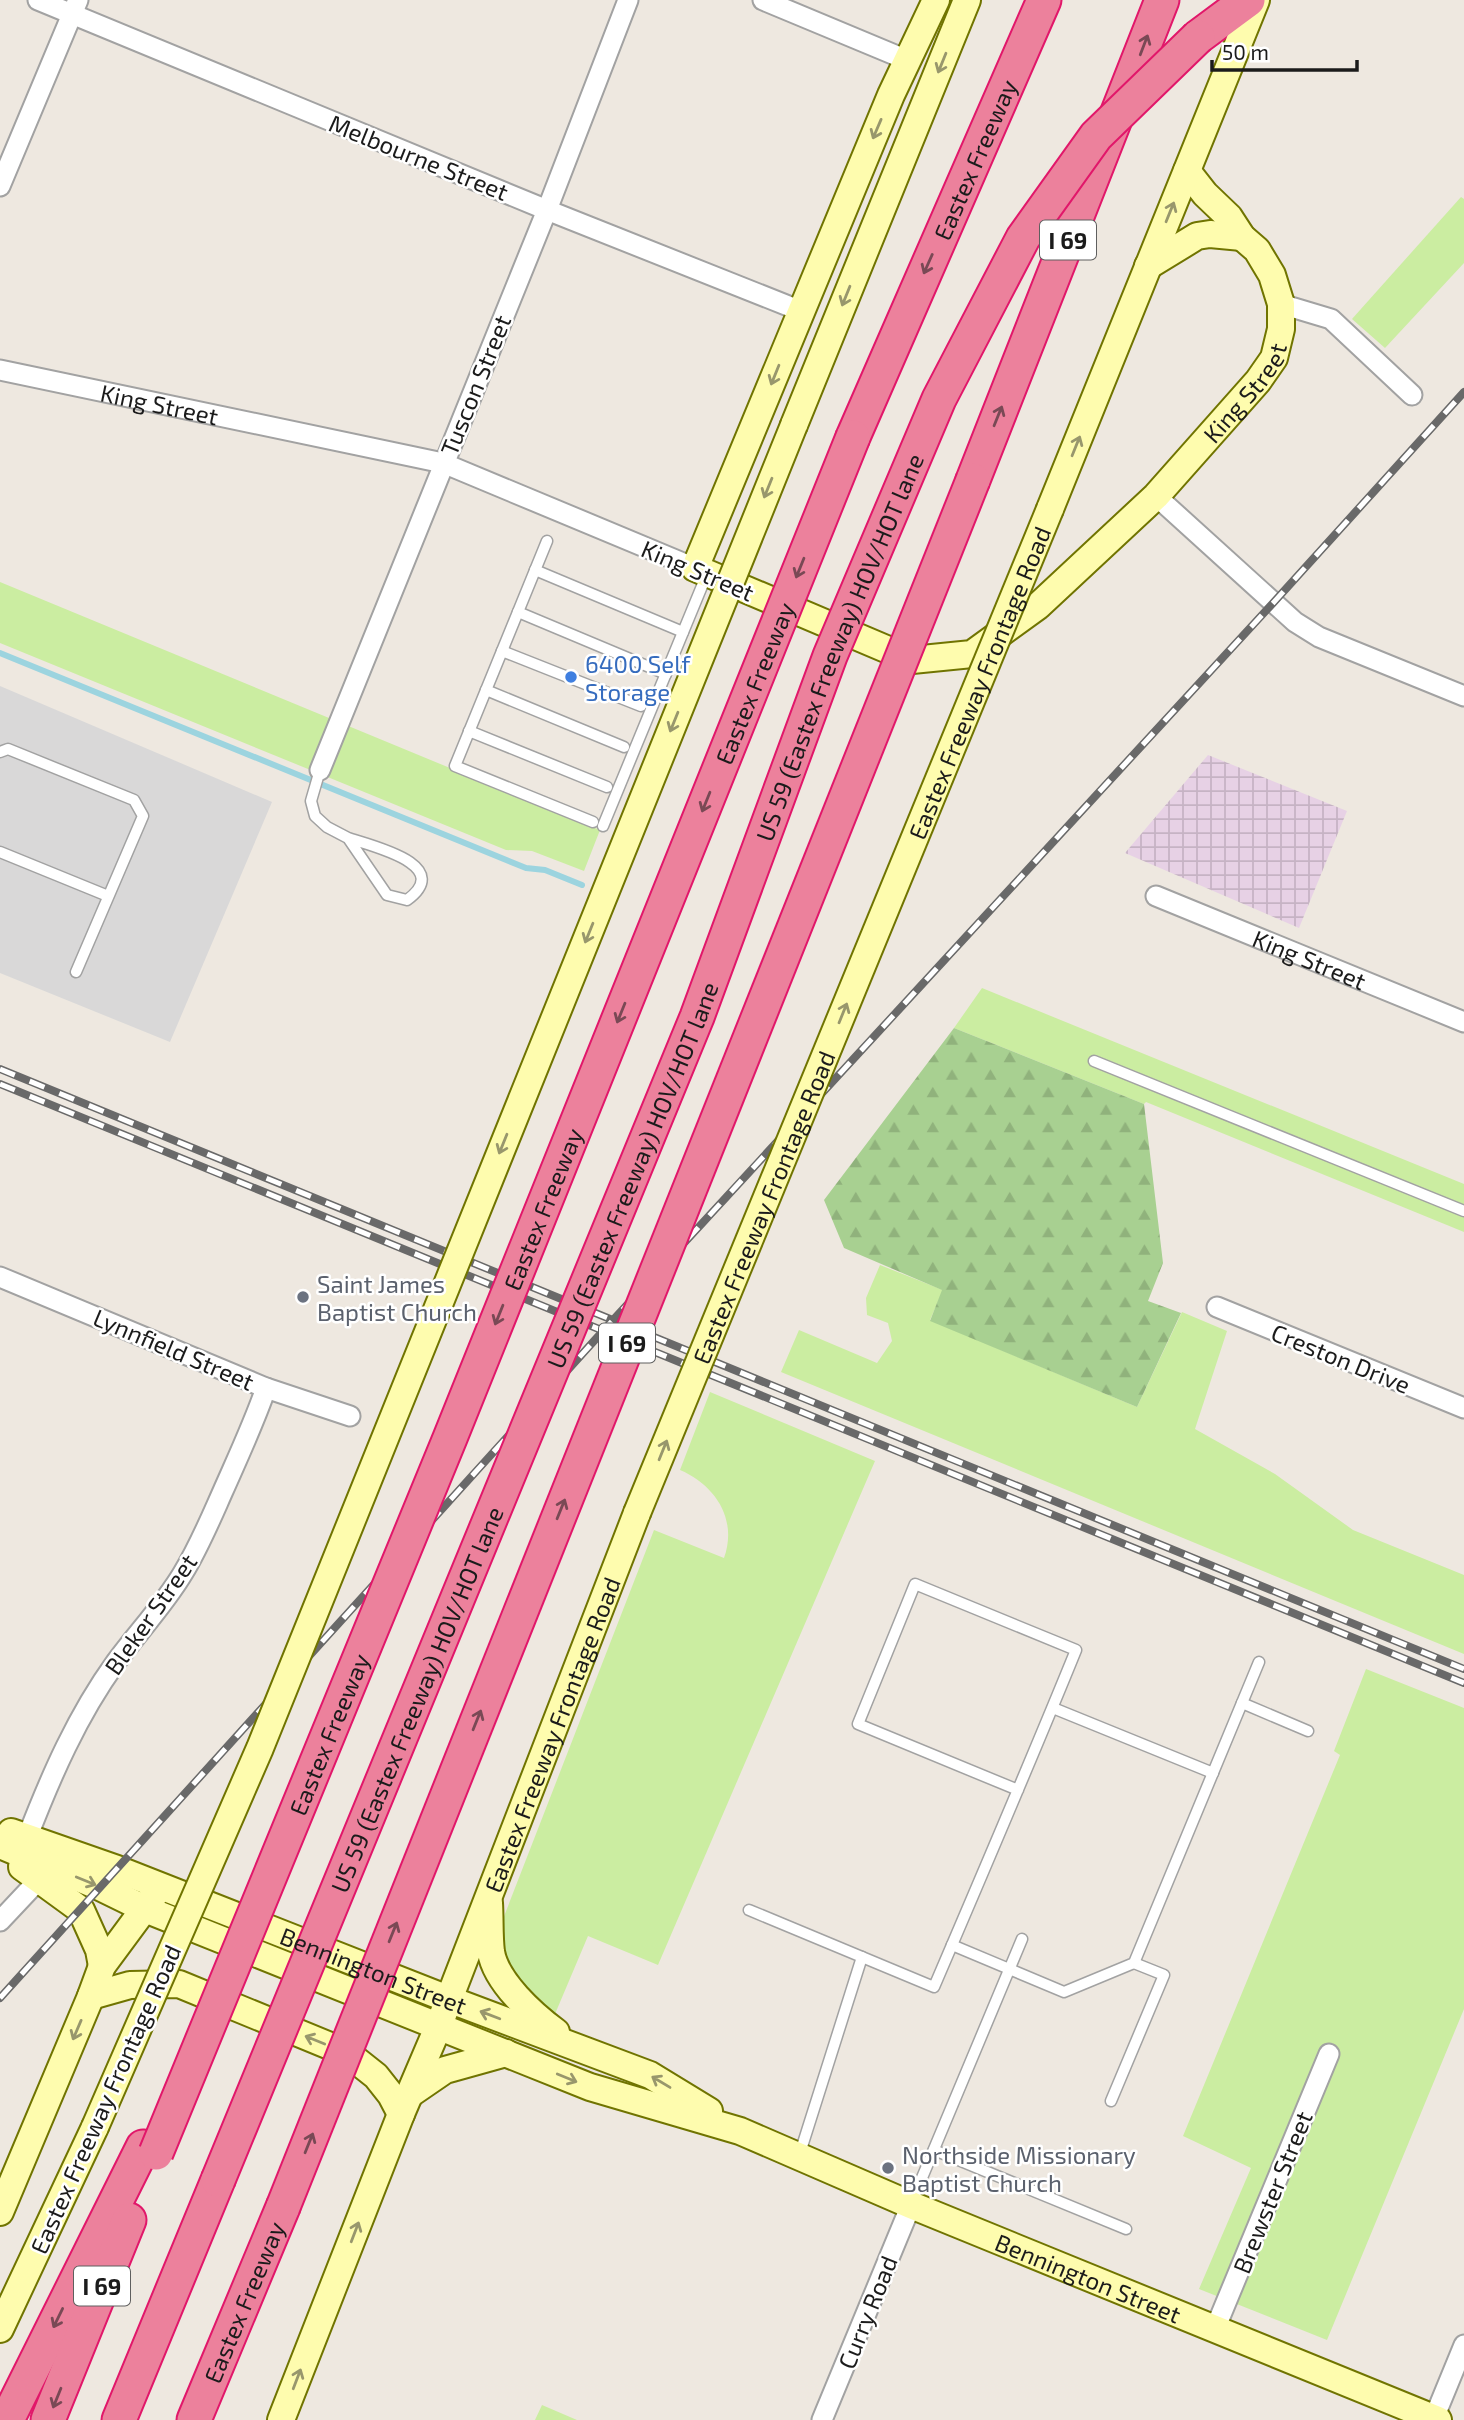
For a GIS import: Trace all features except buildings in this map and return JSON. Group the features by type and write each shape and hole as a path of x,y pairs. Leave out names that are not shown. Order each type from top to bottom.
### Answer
{"highway":[{"name":"Eastex Freeway","path":"149,2150 222,1988 450,1438 853,437 1044,0"},
{"name":"Eastex Freeway","path":"194,2420 278,2221 1162,0"},
{"path":"1198,37 1227,0"},
{"name":"US 59 (Eastex Freeway) HOV/HOT lane","path":"119,2420 696,1017 830,656 939,399 1023,238 1096,136 1198,37 1248,0"},
{"path":"8,2420 149,2150"},
{"name":"I 69","path":"48,2420 149,2150"},
{"path":"206,2420 278,2221"}],"main road":[{"path":"701,571 801,312 906,60 936,0"},
{"name":"Eastex Freeway Frontage Road","path":"0,2329 95,2127 260,1748 967,0"},
{"name":"Eastex Freeway Frontage Road","path":"281,2420 405,2104 439,2025 637,1513 1256,0"},
{"path":"1187,171 1205,194 1229,216 1242,237 1257,250 1272,275 1281,304"},
{"path":"1148,266 1197,236 1210,234 1242,237"},
{"name":"King Street","path":"701,571 912,660 972,654 1038,606 1156,496 1258,381 1274,358 1281,329 1281,304"},
{"name":"Bennington Street","path":"0,1828 117,1869 650,2075 740,2130 799,2156 911,2205 1436,2419"},
{"name":"Bennington Street","path":"0,1845 46,1872 100,1887 145,1909 590,2087 740,2130"},
{"path":"0,1853 46,1872 81,1910 100,1950 102,1966"},
{"path":"0,2212 102,1966 161,1887"},
{"path":"488,1895 491,1955 506,1982 528,2011 577,2048"},
{"path":"91,1996 130,1985 178,1984 346,2053 376,2076 391,2095 405,2104 445,2070 506,2053"}],"street":[{"name":"Melbourne Street","path":"38,0 75,7 547,210 801,312"},
{"name":"Tuscon Street","path":"320,770 547,210 628,0"},
{"path":"763,0 906,60"},
{"path":"0,186 75,7"},
{"path":"1281,304 1331,319 1412,395"},
{"name":"King Street","path":"0,370 443,463 701,571"},
{"path":"1156,496 1295,622 1319,637 1464,696"},
{"name":"King Street","path":"1156,896 1464,1023"},
{"name":"Lynnfield Street","path":"1,1280 266,1388 350,1416"},
{"name":"Creston Drive","path":"1217,1307 1464,1408"},
{"name":"Bleker Street","path":"27,1838 61,1755 85,1709 117,1661 158,1612 185,1570 241,1450 266,1388"},
{"path":"0,1921 46,1872"},
{"name":"Brewster Street","path":"1215,2329 1329,2054"},
{"name":"Curry Road","path":"822,2420 911,2205"},
{"path":"1436,2419 1464,2345"}],"lane":[{"path":"547,541 455,766 598,824 666,674 683,632 701,571"},
{"path":"535,570 683,632"},
{"path":"517,612 666,674"},
{"path":"502,651 641,706"},
{"path":"486,690 624,747"},
{"path":"469,731 607,787"},
{"path":"0,752 8,749 134,800 143,816 76,972"},
{"path":"320,770 311,801 314,816 327,827 348,838 406,858 416,865 421,873 421,883 416,893 407,900 387,895 348,838"},
{"path":"0,852 108,896"},
{"path":"1094,1061 1464,1211"},
{"path":"749,1910 934,1987 1018,1790 1053,1707 1076,1650 915,1584 858,1724 1018,1790"},
{"path":"1134,1963 1259,1662"},
{"path":"1242,1703 1308,1731"},
{"path":"1053,1707 1213,1773"},
{"path":"911,2205 1022,1939"},
{"path":"952,1945 1064,1992 1134,1963 1164,1975 1111,2101"},
{"path":"799,2156 862,1957"},
{"path":"934,2150 1126,2229"}],"shaded area":[{"path":"0,686 272,802 170,1042 0,973"},
{"path":"1208,755 1347,811 1299,928 1125,853"}],"green space":[{"path":"1461,197 1464,199 1464,263 1385,348 1352,319"},
{"path":"0,582 600,830 584,871 532,851 506,850 0,643"},
{"path":"982,988 1464,1184 1464,1232 1146,1102 1144,1104 954,1028"},
{"path":"954,1028 1144,1104 1163,1263 1148,1301 1181,1313 1137,1407 930,1321 942,1290 844,1248 824,1200"},
{"path":"880,1265 943,1290 930,1320 1137,1407 1182,1312 1227,1331 1195,1429 1275,1474 1353,1530 1464,1575 1464,1654 781,1372 799,1330 877,1363 892,1341 888,1323 867,1315 866,1298"},
{"path":"710,1392 875,1461 658,1965 588,1936 555,2014 532,2000 517,1982 496,1937 654,1530 724,1558 728,1530 720,1505 704,1485 680,1470"},
{"path":"1366,1669 1464,1708 1464,2009 1327,2340 1199,2289 1251,2168 1183,2136 1340,1755 1334,1751"},
{"path":"542,2405 577,2420 535,2420"}],"waterway":[{"path":"0,653 526,868 545,870 582,885"}],"railway":[{"path":"0,1998 603,1331 1464,392"},
{"path":"0,1069 1464,1669"},
{"path":"0,1084 1464,1683"}],"place":[{"name":"6400 Self Storage","path":"571,677"},
{"name":"Saint James Baptist Church","path":"303,1297"},
{"name":"Northside Missionary Baptist Church","path":"888,2168"}]}
